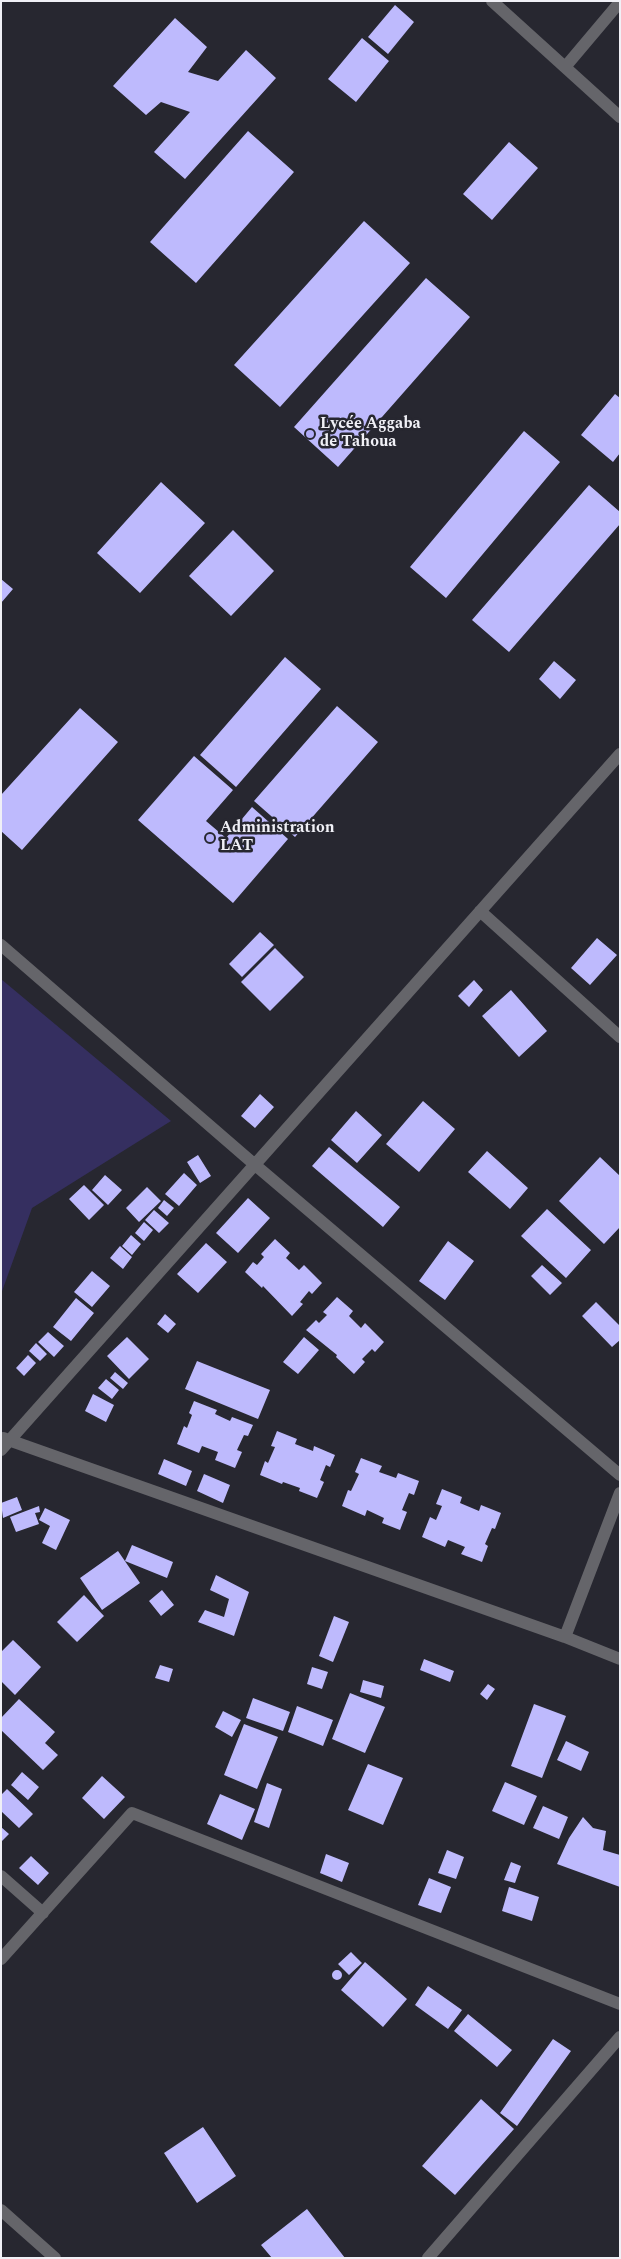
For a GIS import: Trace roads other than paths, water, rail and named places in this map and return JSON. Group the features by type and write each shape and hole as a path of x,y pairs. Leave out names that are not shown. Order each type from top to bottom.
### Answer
{"street":[{"path":"492,1 566,66 620,117"},
{"path":"566,66 620,2"},
{"path":"620,754 4,1442 565,1637 620,1658"},
{"path":"480,911 620,1037"},
{"path":"1,945 254,1164 620,1475"},
{"path":"565,1637 620,1493"},
{"path":"1,1959 132,1813 620,2004"},
{"path":"1,1876 43,1913"},
{"path":"428,2258 620,2037"},
{"path":"1,2210 55,2258"}],"place":[{"name":"Lycée Aggaba de Tahoua","path":"310,434"},
{"name":"Administration LAT","path":"210,838"}]}
